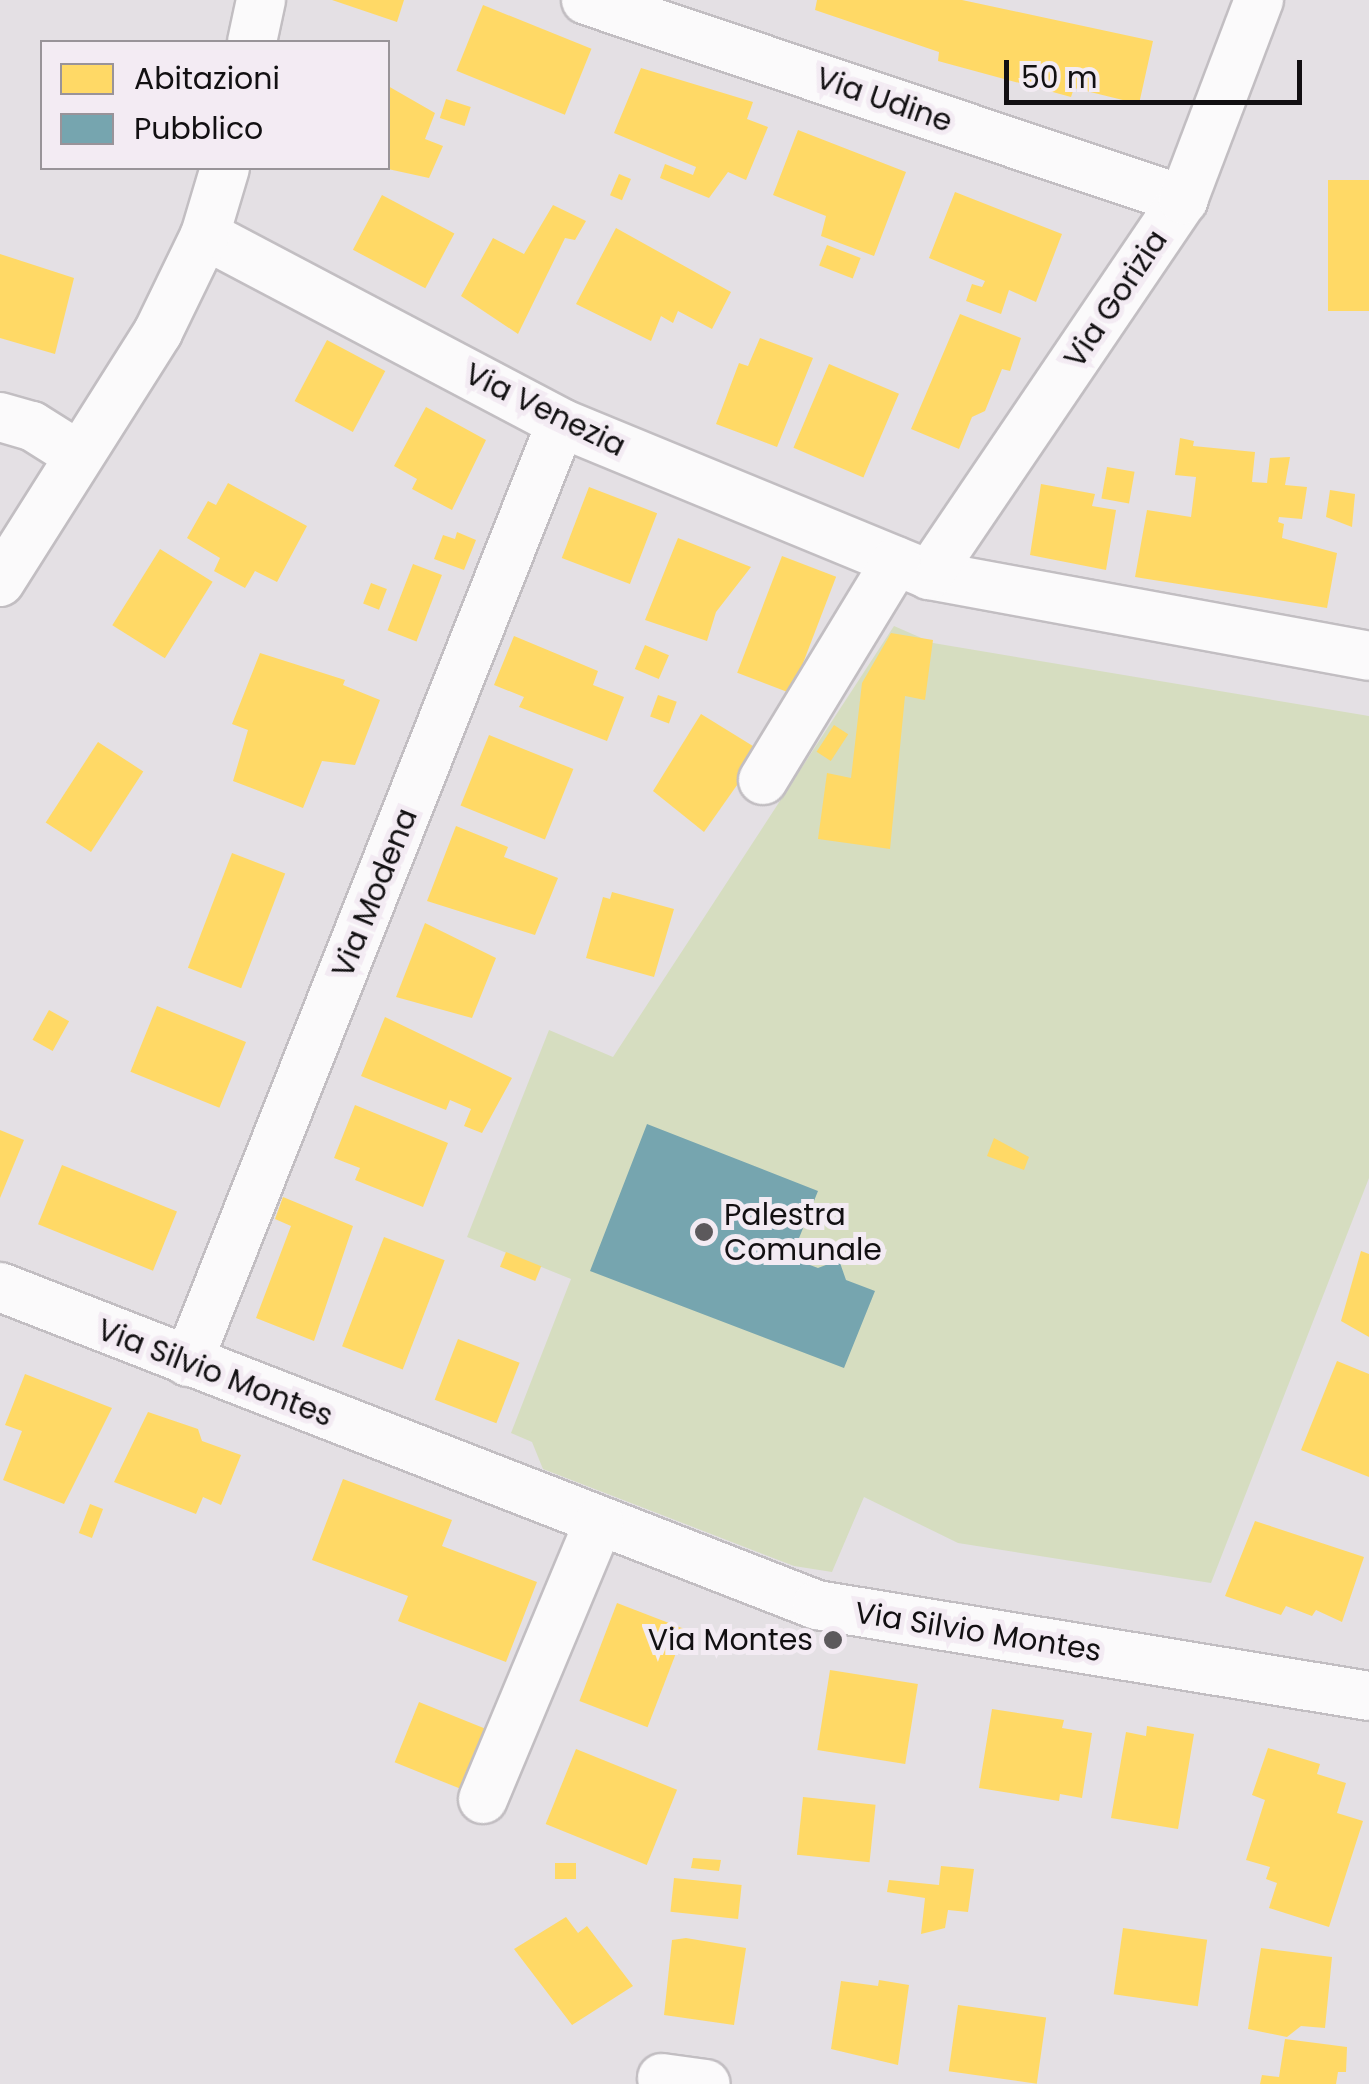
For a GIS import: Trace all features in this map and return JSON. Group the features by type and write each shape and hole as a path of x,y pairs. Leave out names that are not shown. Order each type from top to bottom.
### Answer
{"street":[{"path":"252,40 260,0"},
{"name":"Via Udine","path":"586,0 1183,200"},
{"name":"Via Gorizia","path":"912,568 1183,200 1260,0"},
{"path":"0,582 158,332 205,235 224,170"},
{"name":"Via Venezia","path":"205,235 561,423 912,568 1369,656"},
{"path":"0,417 32,426 78,456"},
{"name":"Via Modena","path":"188,1362 561,423"},
{"path":"763,780 912,568"},
{"name":"Via Silvio Montes","path":"0,1287 817,1606 1369,1696"},
{"path":"483,1798 600,1522"}],"green space":[{"path":"894,626 933,643 1369,716 1369,1178 1211,1583 958,1543 864,1497 832,1572 794,1566 543,1469 532,1442 511,1433 571,1279 467,1237 549,1030 613,1057"}],"building: Abitazioni":[{"path":"332,0 404,0 397,22"},
{"path":"817,0 962,0 1153,41 1139,104 1074,88 1071,97 938,61 939,52 815,10"},
{"path":"483,5 591,49 565,115 456,71"},
{"path":"641,68 753,102 747,119 768,127 746,180 728,172 709,198 660,178 665,164 693,175 696,167 614,133"},
{"path":"390,87 435,113 425,139 443,146 429,178 390,169"},
{"path":"446,99 471,107 465,126 440,118"},
{"path":"798,130 906,172 874,256 821,236 826,216 773,195"},
{"path":"619,174 631,179 622,200 610,195"},
{"path":"1328,180 1369,180 1369,311 1328,311"},
{"path":"955,192 1062,234 1036,302 1009,290 1001,314 966,301 972,284 982,287 985,281 929,258"},
{"path":"382,195 454,233 425,288 353,250"},
{"path":"553,205 586,221 575,240 565,238 518,334 461,296 493,238 524,254"},
{"path":"616,228 731,292 712,329 678,311 673,323 661,316 651,341 576,304"},
{"path":"827,245 861,258 853,278 819,266"},
{"path":"0,254 74,278 55,354 0,338"},
{"path":"960,314 1021,338 1010,371 1002,369 985,411 972,417 959,449 911,429"},
{"path":"760,338 813,358 777,447 716,424 739,363 748,366"},
{"path":"327,340 385,371 353,432 295,401"},
{"path":"829,364 899,394 863,477 793,448"},
{"path":"426,407 486,440 452,510 412,489 417,479 394,466"},
{"path":"1180,438 1194,441 1193,446 1255,452 1252,482 1267,483 1270,458 1290,457 1285,485 1307,487 1302,519 1279,517 1278,522 1284,524 1282,538 1337,553 1327,608 1135,577 1147,510 1191,517 1196,477 1175,475"},
{"path":"1107,467 1135,472 1129,503 1101,499"},
{"path":"228,483 307,526 277,582 255,571 245,588 214,571 220,558 187,538 208,501 216,505"},
{"path":"1041,484 1095,494 1092,506 1116,510 1106,570 1030,555"},
{"path":"589,487 657,513 630,584 562,558"},
{"path":"1330,490 1355,494 1352,527 1326,517"},
{"path":"457,532 476,540 464,570 434,559 443,535 455,539"},
{"path":"678,538 751,567 716,612 707,641 645,620"},
{"path":"160,549 213,582 165,658 112,625"},
{"path":"782,556 836,577 791,693 737,673"},
{"path":"413,564 442,575 416,641 388,630"},
{"path":"371,583 387,589 379,610 363,604"},
{"path":"891,633 933,640 925,700 905,696 890,849 818,839 827,773 851,778 862,683"},
{"path":"514,636 598,671 593,685 624,697 607,741 519,707 524,697 494,685"},
{"path":"645,645 669,655 659,679 635,669"},
{"path":"260,653 345,680 343,685 380,700 355,765 322,761 303,808 233,781 248,730 232,724"},
{"path":"658,695 677,702 669,723 650,717"},
{"path":"701,714 761,751 704,832 653,791"},
{"path":"834,725 848,734 831,761 817,752"},
{"path":"489,735 573,769 545,840 461,805"},
{"path":"98,742 143,771 91,852 46,823"},
{"path":"456,826 508,847 504,857 558,878 535,935 427,901"},
{"path":"232,853 285,873 241,988 188,968"},
{"path":"612,892 674,909 654,977 586,958 603,897 610,899"},
{"path":"425,923 496,958 472,1018 396,997"},
{"path":"157,1006 246,1042 219,1108 130,1072"},
{"path":"49,1010 69,1021 53,1051 33,1040"},
{"path":"385,1017 512,1078 482,1133 464,1126 471,1109 450,1100 446,1110 361,1076"},
{"path":"355,1105 448,1143 423,1207 355,1180 360,1168 334,1158"},
{"path":"0,1130 24,1140 0,1198"},
{"path":"994,1138 1029,1157 1024,1170 987,1156"},
{"path":"62,1165 177,1211 153,1271 38,1224"},
{"path":"283,1197 353,1226 314,1341 256,1318 291,1226 275,1219"},
{"path":"384,1237 445,1260 403,1370 342,1346"},
{"path":"1361,1251 1369,1254 1369,1337 1341,1321"},
{"path":"506,1252 541,1266 535,1281 500,1267"},
{"path":"458,1339 520,1363 496,1423 435,1400"},
{"path":"1337,1361 1369,1374 1369,1477 1301,1450"},
{"path":"25,1374 112,1408 64,1504 3,1480 22,1431 5,1425"},
{"path":"148,1412 198,1429 202,1441 241,1455 221,1505 203,1497 196,1514 114,1482"},
{"path":"343,1479 452,1520 442,1546 537,1582 506,1662 398,1621 408,1596 312,1560"},
{"path":"90,1504 103,1509 92,1538 79,1533"},
{"path":"1255,1521 1364,1557 1342,1622 1316,1610 1312,1616 1286,1606 1281,1615 1225,1596"},
{"path":"617,1603 685,1629 648,1727 579,1701"},
{"path":"830,1670 918,1684 905,1764 817,1750"},
{"path":"419,1702 485,1729 460,1789 395,1762"},
{"path":"992,1709 1064,1720 1062,1728 1092,1733 1082,1798 1060,1794 1059,1801 979,1788"},
{"path":"1147,1726 1194,1734 1178,1829 1111,1818 1126,1732 1146,1736"},
{"path":"1268,1748 1320,1764 1317,1774 1346,1783 1337,1813 1363,1821 1329,1927 1269,1908 1277,1883 1266,1879 1270,1867 1246,1860 1265,1800 1252,1795"},
{"path":"576,1749 677,1790 647,1865 546,1824"},
{"path":"803,1797 876,1805 870,1862 797,1855"},
{"path":"693,1858 721,1860 719,1871 691,1868"},
{"path":"555,1863 576,1863 576,1879 555,1879"},
{"path":"941,1866 974,1869 968,1912 948,1910 945,1928 921,1934 925,1898 887,1892 889,1880 939,1885"},
{"path":"674,1878 742,1885 738,1919 670,1912"},
{"path":"566,1917 578,1933 587,1926 633,1986 572,2025 514,1949"},
{"path":"1123,1928 1207,1940 1198,2006 1114,1994"},
{"path":"686,1938 746,1948 734,2025 664,2015 672,1940"},
{"path":"1261,1948 1332,1957 1325,2028 1301,2026 1287,2037 1248,2029"},
{"path":"879,1980 909,1985 898,2065 831,2049 841,1981 878,1986"},
{"path":"958,2005 1046,2017 1037,2084 949,2071"},
{"path":"1285,2039 1347,2047 1346,2072 1338,2072 1336,2084 1260,2084 1262,2075 1279,2077"}],"building: Pubblico":[{"path":"647,1124 818,1191 791,1258 818,1268 839,1260 846,1280 875,1291 844,1368 590,1271"}],"place":[{"name":"Palestra Comunale","path":"704,1232"},
{"name":"Via Montes","path":"833,1640"}]}
